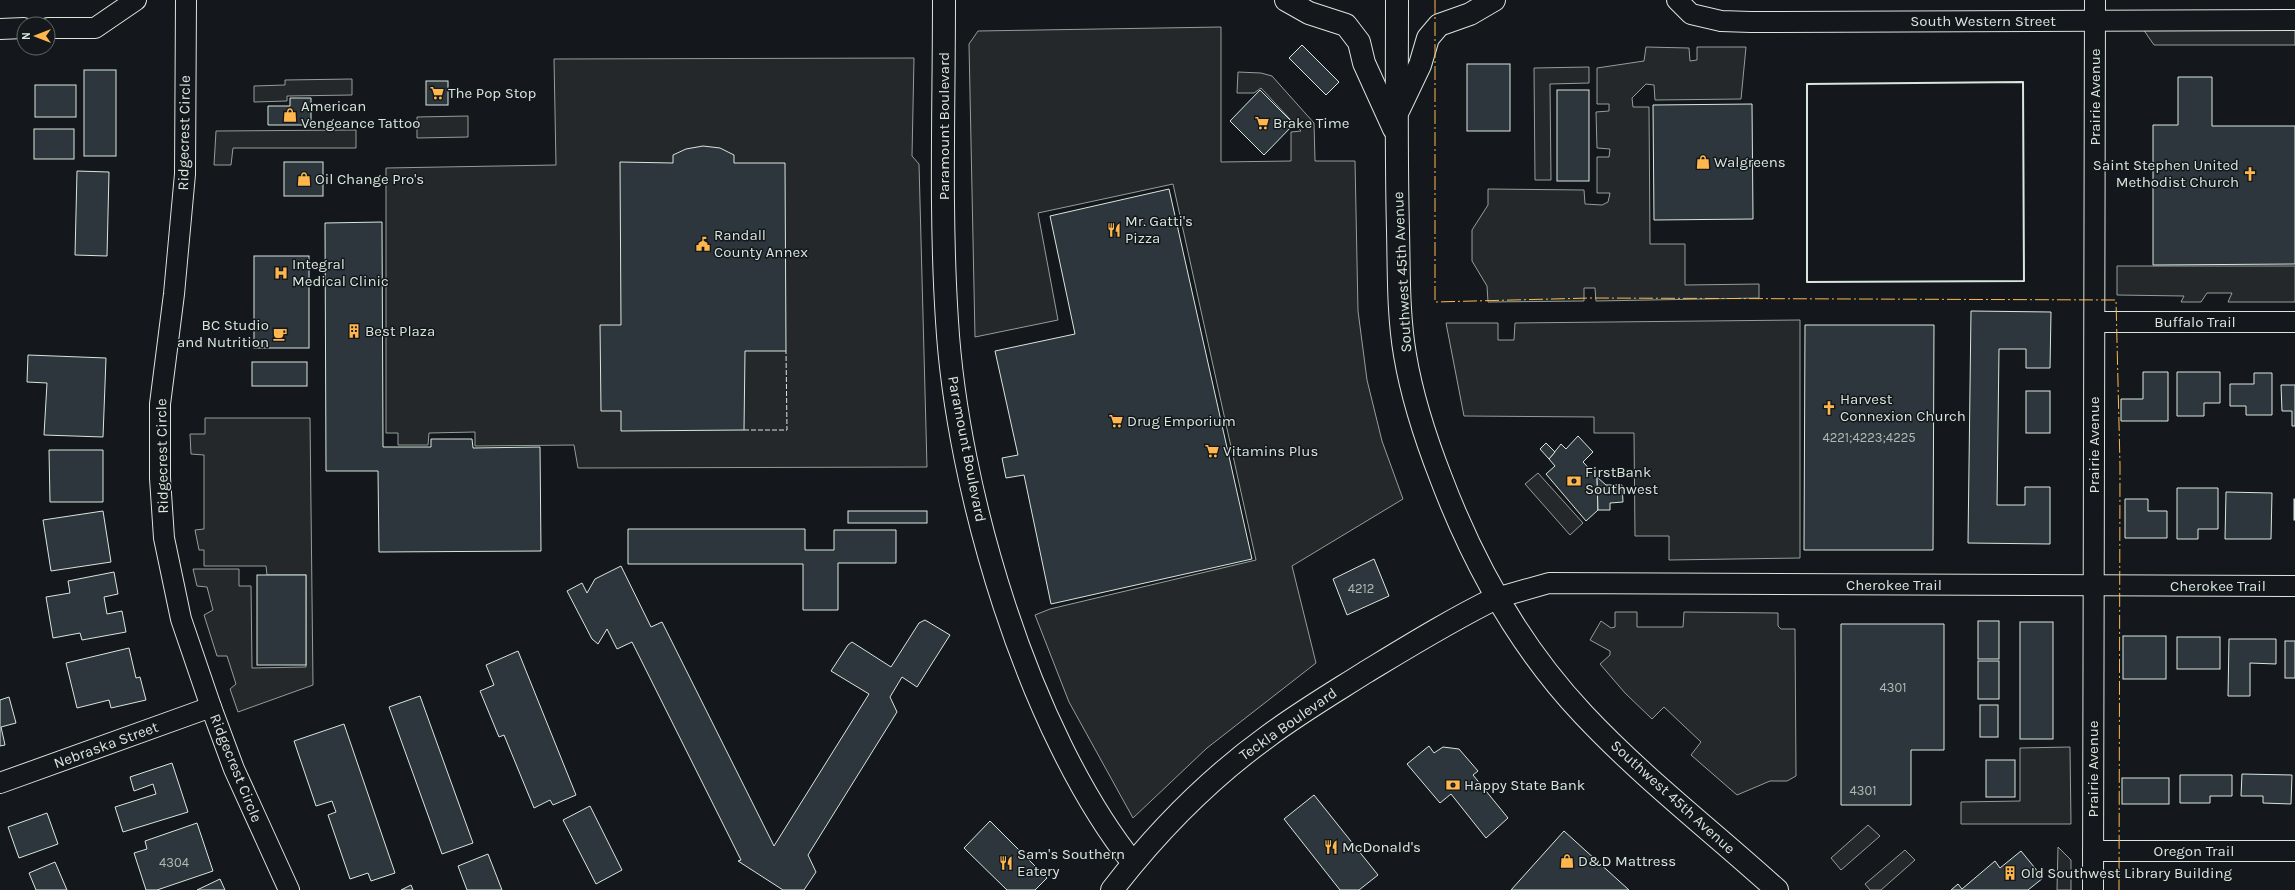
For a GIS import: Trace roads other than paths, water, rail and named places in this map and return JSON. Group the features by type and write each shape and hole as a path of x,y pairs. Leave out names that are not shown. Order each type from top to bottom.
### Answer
{"main road":[{"name":"Paramount Boulevard","path":"944,0 943,207 947,322 953,382 973,492 999,585 1015,635 1038,693 1060,744 1087,793 1112,837 1133,863"},
{"path":"1286,0 1309,13 1346,25 1359,42 1364,63 1397,137"},
{"name":"Southwest 45th Avenue","path":"1397,0 1397,137 1401,318 1412,391 1423,432 1454,513 1496,598 1531,653 1581,712 1634,766 1720,838 1777,890"},
{"path":"1397,113 1420,65 1428,38 1439,25 1470,14 1494,0"},
{"name":"Teckla Boulevard","path":"1112,890 1133,863 1203,791 1267,736 1388,659 1461,616 1496,598"}],"street":[{"path":"56,28 95,28 136,0"},
{"name":"Ridgecrest Circle","path":"186,0 185,174 174,294 160,404 160,478 164,538 181,619 211,707 234,769 289,890"},
{"name":"South Western Street","path":"1677,0 1691,14 1728,21 2295,20"},
{"name":"Prairie Avenue","path":"2093,890 2095,0"},
{"path":"0,29 16,28"},
{"name":"Buffalo Trail","path":"2095,322 2295,322"},
{"name":"Cherokee Trail","path":"1496,598 1550,583 2295,586"},
{"name":"Nebraska Street","path":"0,784 211,707"},
{"name":"Oregon Trail","path":"2093,851 2295,851"}],"place":[{"name":"The Pop Stop","path":"437,93"},
{"name":"American Vengeance Tattoo","path":"290,115"},
{"name":"Brake Time","path":"1262,123"},
{"name":"Walgreens","path":"1703,162"},
{"name":"Saint Stephen United Methodist Church","path":"2250,174"},
{"name":"Oil Change Pro's","path":"304,179"},
{"name":"Mr. Gatti's Pizza","path":"1114,230"},
{"name":"Randall County Annex","path":"703,244"},
{"name":"Integral Medical Clinic","path":"281,273"},
{"name":"Best Plaza","path":"354,331"},
{"name":"BC Studio and Nutrition","path":"280,334"},
{"name":"Harvest Connexion Church","path":"1829,408"},
{"name":"Drug Emporium","path":"1116,421"},
{"name":"Vitamins Plus","path":"1212,451"},
{"name":"FirstBank Southwest","path":"1574,481"},
{"name":"Happy State Bank","path":"1453,785"},
{"name":"McDonald's","path":"1331,847"},
{"name":"D&D Mattress","path":"1567,861"},
{"name":"Sam's Southern Eatery","path":"1006,863"},
{"name":"Old Southwest Library Building","path":"2010,873"}]}
